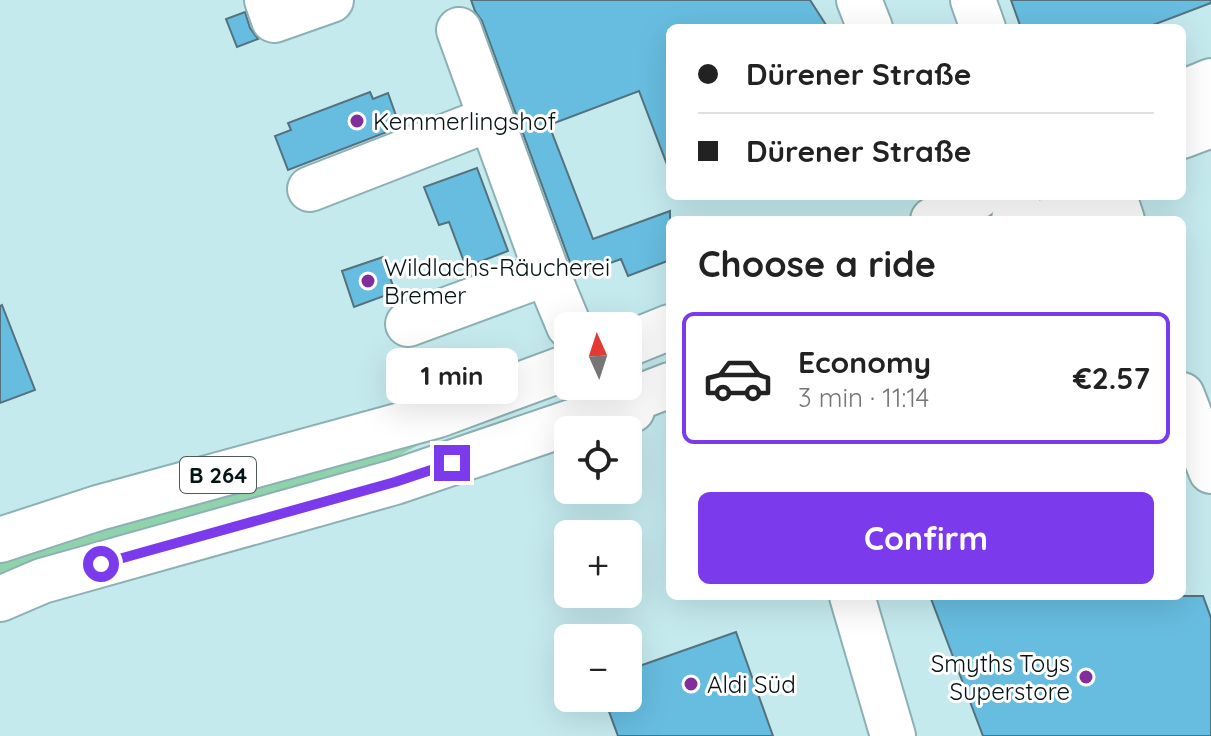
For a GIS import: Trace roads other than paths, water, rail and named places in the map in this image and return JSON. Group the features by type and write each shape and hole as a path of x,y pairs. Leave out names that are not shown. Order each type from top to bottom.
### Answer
{"main road":[{"path":"267,0 274,20 331,0"},
{"path":"859,0 868,24"},
{"path":"874,0 883,24"},
{"path":"973,0 982,24"},
{"path":"459,30 563,312"},
{"path":"1186,91 1211,81"},
{"path":"310,189 490,119"},
{"path":"1186,134 1211,125"},
{"path":"940,216 970,200"},
{"path":"1057,216 1083,200"},
{"path":"408,324 547,273"},
{"path":"642,338 666,329"},
{"name":"B 264","path":"0,540 98,508 438,415 554,372"},
{"name":"B 264","path":"642,390 666,386"},
{"path":"591,400 666,406"},
{"name":"B 264","path":"0,599 42,581 395,482 591,400"},
{"path":"1186,405 1211,471"},
{"path":"853,600 893,736"}],"place":[{"name":"Kemmerlingshof","path":"357,121"},
{"name":"Wildlachs-Räucherei Bremer","path":"368,281"},
{"name":"Smyths Toys Superstore","path":"1086,677"},
{"name":"Aldi Süd","path":"691,684"}]}
